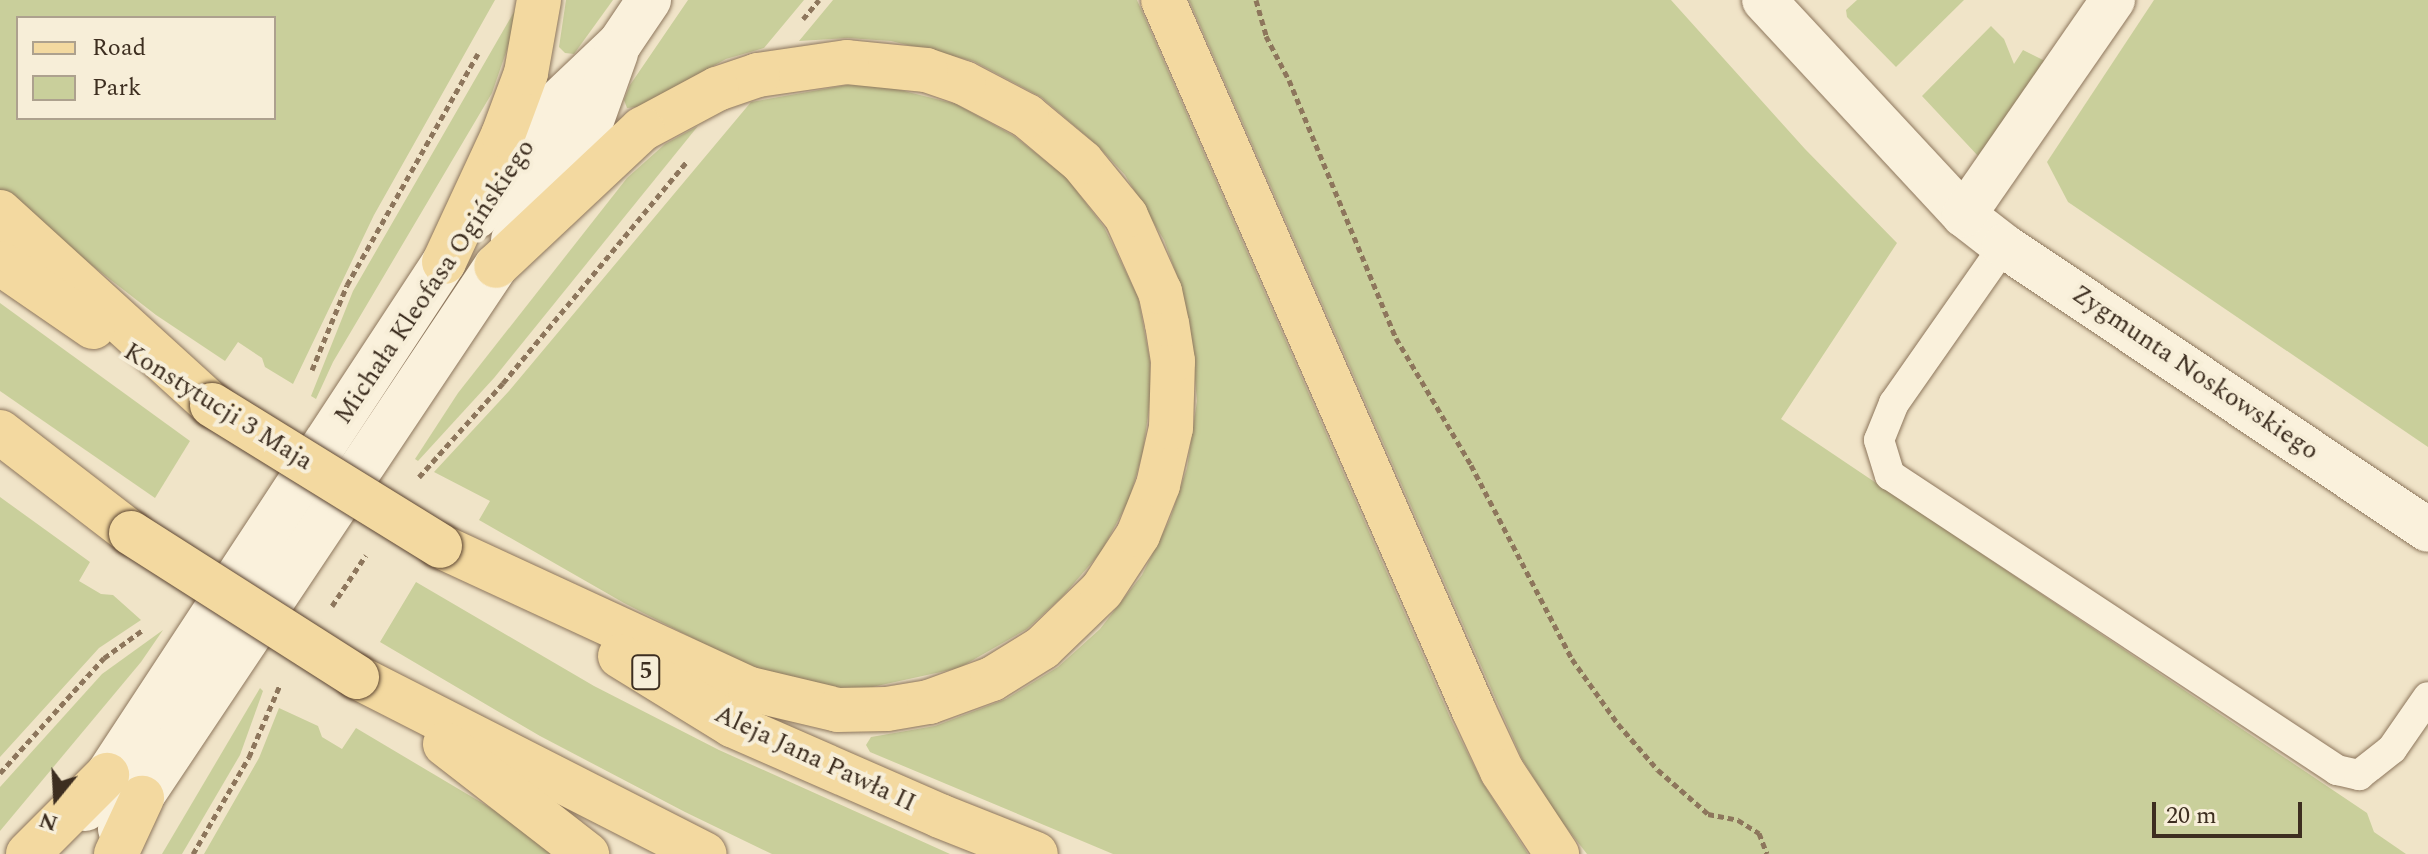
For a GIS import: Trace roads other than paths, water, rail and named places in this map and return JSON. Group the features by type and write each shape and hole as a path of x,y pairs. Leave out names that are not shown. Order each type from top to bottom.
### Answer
{"main road":[{"path":"444,262 503,135 526,73 539,0"},
{"path":"1163,0 1474,711 1502,771 1557,854"},
{"path":"440,546 750,689 838,710 887,709 929,702 992,679 1042,648 1102,590 1138,535 1158,485 1171,428 1173,361 1167,324 1160,292 1126,216 1082,162 1027,116 964,83 926,70 888,63 847,62 772,72 717,89 642,129 496,266"},
{"path":"0,212 212,405"},
{"name":"Konstytucji 3 Maja","path":"0,263 212,405 440,546"},
{"path":"0,432 131,533"},
{"path":"0,457 131,533 357,677 587,854"},
{"name":"Aleja Jana Pawła II","path":"440,546 732,725 900,800 1036,854"},
{"path":"357,677 704,854"},
{"path":"28,854 124,787"},
{"path":"116,854 124,787"}],"street":[{"name":"Michała Kleofasa Ogińskiego","path":"124,787 444,262 559,101 620,43 649,0"},
{"name":"Zygmunta Noskowskiego","path":"1764,0 1964,215 2004,246 2428,530"},
{"path":"1964,215 2113,0"},
{"name":"Michała Kleofasa Ogińskiego","path":"124,787 496,266 591,123 620,43"},
{"path":"57,854 124,787"},
{"path":"102,854 124,787"}],"lane":[{"path":"2004,246 1894,403 1879,440 1890,475 2337,770 2359,775 2392,749 2428,697"}]}
